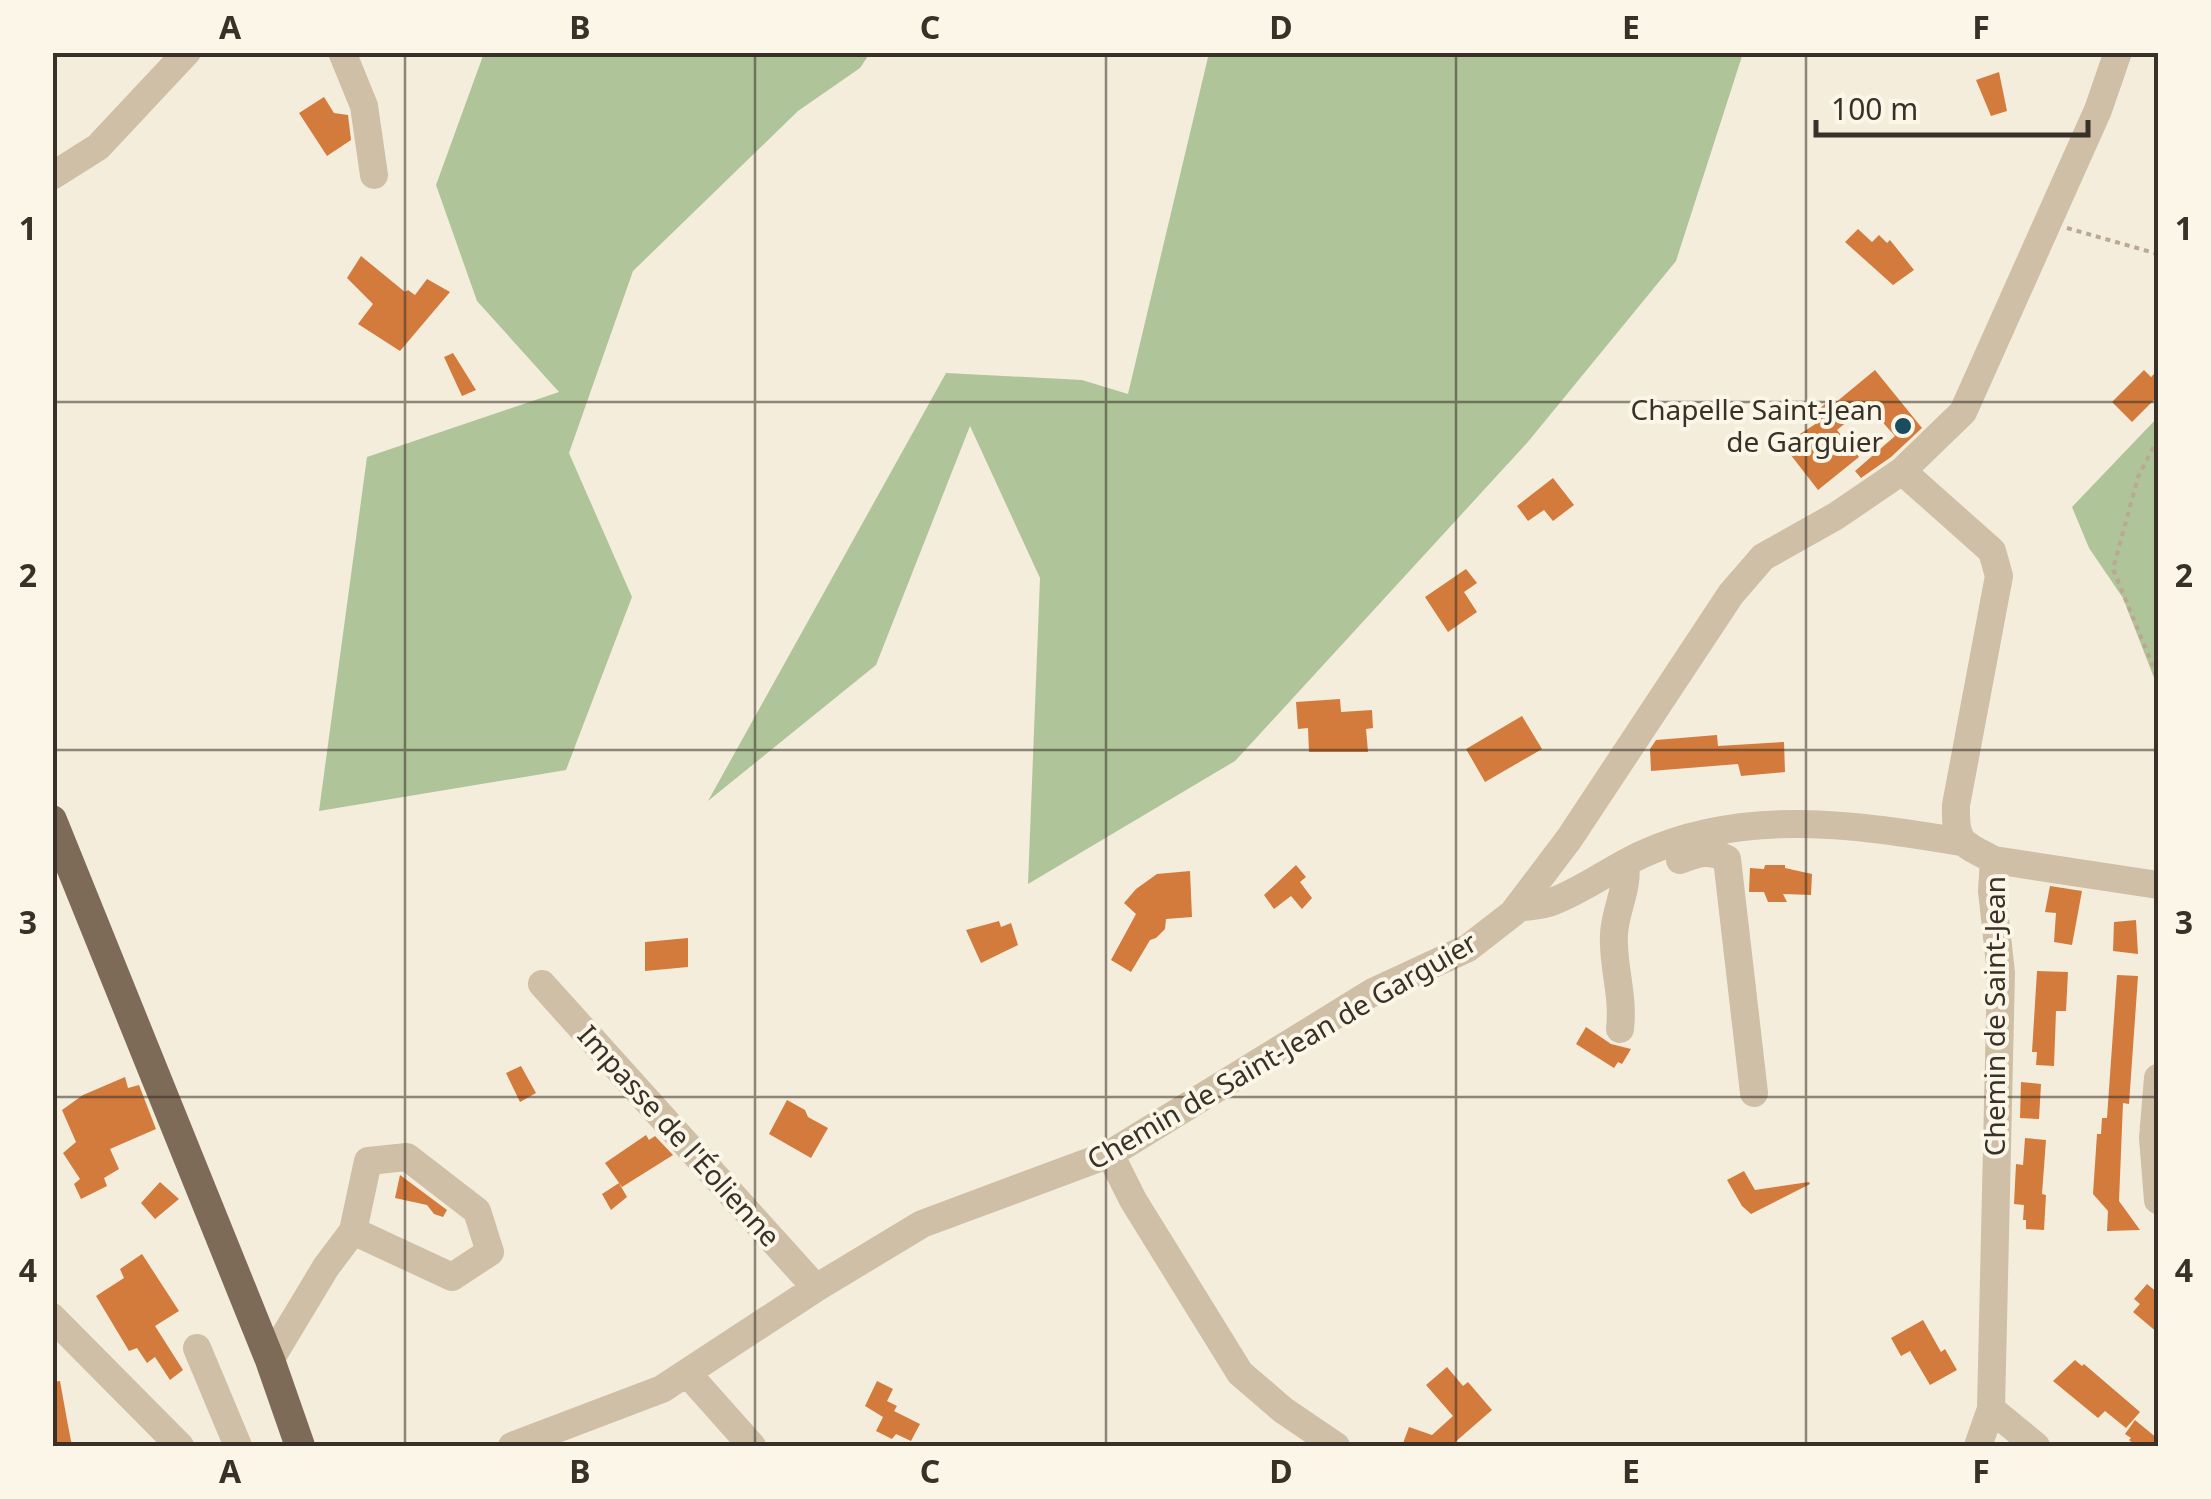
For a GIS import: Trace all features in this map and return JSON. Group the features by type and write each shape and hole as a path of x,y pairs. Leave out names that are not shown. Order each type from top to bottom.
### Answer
{"main road":[{"path":"52,820 270,1360 300,1446"}],"street":[{"path":"52,176 98,147 187,52"},
{"path":"342,52 364,106 374,175"},
{"name":"Chemin de Saint-Jean de Garguier","path":"512,1446 662,1390 816,1288 922,1224 1110,1154 1373,992 1468,948 1516,908 1569,840 1731,594 1762,557 1836,516 1902,471 1962,412 2098,110 2118,52"},
{"name":"Chemin de Saint-Jean","path":"1902,471 1992,551 1999,576 1956,805 1956,830 1961,842 1994,860 1992,891 2001,973 1991,1409 1978,1446"},
{"path":"1516,908 1552,902 1644,853 1720,830 1794,823 1867,826 1961,842"},
{"path":"1625,864 1634,874 1698,853 1714,852 1727,859 1754,1093"},
{"path":"1994,860 2158,885"},
{"path":"1620,1029 1623,1002 1613,936 1627,876 1625,864"},
{"name":"Impasse de l'Éolienne","path":"542,984 816,1288"},
{"path":"2158,1078 2153,1138 2158,1200"},
{"path":"1110,1154 1133,1200 1240,1373 1336,1446"},
{"path":"270,1360 326,1267 354,1231 368,1161 407,1157 476,1211 490,1252 452,1277 354,1231"},
{"path":"52,1317 180,1446"},
{"path":"197,1348 238,1446"},
{"path":"687,1373 752,1446"},
{"path":"1991,1409 2036,1446"}],"path":[{"path":"2049,222 2158,254"},
{"path":"2158,438 2138,476 2114,568 2158,678"}],"green space":[{"path":"484,53 870,53 860,68 798,111 633,271 569,453 632,597 566,770 319,811 367,457 559,392 477,301 436,185"},
{"path":"1209,53 1743,53 1676,261 1527,443 1235,761 1028,884 1040,578 970,426 876,665 708,801 946,373 1082,380 1128,394"},
{"path":"2158,417 2158,688 2123,598 2089,548 2072,507"}],"building":[{"path":"1999,72 2007,111 1991,116 1976,80"},
{"path":"324,97 334,113 348,115 351,140 327,156 299,113"},
{"path":"1858,229 1872,242 1879,235 1887,243 1890,240 1914,270 1893,285 1845,242"},
{"path":"361,256 405,292 415,295 427,279 450,292 400,351 358,324 373,304 347,278"},
{"path":"453,353 476,390 462,396 444,357"},
{"name":"Chapelle Saint-Jean de Garguier","path":"1875,370 1922,428 1861,478 1855,471 1895,436 1867,405 1837,430 1859,457 1818,490 1783,445 1817,423 1812,415 1831,399 1835,403"},
{"path":"2144,370 2151,377 2158,370 2158,396 2132,422 2112,402"},
{"path":"1553,478 1574,505 1553,521 1544,510 1528,521 1517,506"},
{"path":"1466,569 1477,583 1464,592 1477,612 1448,632 1425,597"},
{"path":"1340,699 1341,712 1372,710 1373,728 1366,729 1368,752 1309,752 1308,728 1298,729 1296,702"},
{"path":"1522,716 1542,749 1485,782 1466,749"},
{"path":"1717,735 1718,746 1784,742 1785,772 1741,776 1738,764 1651,771 1650,749 1656,740"},
{"path":"1296,865 1306,877 1300,882 1312,898 1302,909 1291,896 1274,909 1264,895"},
{"path":"1765,865 1785,865 1812,874 1811,895 1783,894 1787,902 1768,902 1764,892 1749,892 1750,868 1764,869"},
{"path":"1190,871 1192,917 1166,919 1165,929 1150,940 1131,972 1111,960 1136,914 1124,903 1136,889 1157,874"},
{"path":"2050,886 2082,891 2072,945 2054,942 2056,913 2045,912"},
{"path":"2136,920 2138,954 2113,951 2114,922"},
{"path":"999,921 1001,927 1011,923 1018,945 981,963 966,930"},
{"path":"688,938 688,967 645,971 645,942"},
{"path":"2037,971 2068,972 2066,1011 2056,1011 2054,1066 2036,1065 2037,1052 2032,1052"},
{"path":"2117,975 2138,976 2129,1104 2123,1103 2119,1201 2140,1230 2107,1231 2108,1211 2093,1194 2097,1134 2101,1134 2102,1118 2107,1118"},
{"path":"1586,1027 1611,1044 1631,1049 1622,1064 1618,1062 1614,1068 1576,1044"},
{"path":"521,1066 536,1093 520,1102 506,1073"},
{"path":"125,1077 128,1088 139,1085 156,1129 110,1149 119,1169 104,1178 107,1186 81,1199 74,1184 80,1179 63,1153 76,1142 62,1110 83,1095"},
{"path":"2021,1082 2041,1084 2039,1119 2020,1118"},
{"path":"787,1100 828,1128 811,1158 769,1134"},
{"path":"646,1135 649,1140 655,1136 673,1155 622,1187 605,1163"},
{"path":"2025,1138 2046,1140 2044,1230 2026,1229 2024,1205 2014,1204 2016,1164 2023,1165"},
{"path":"1744,1171 1755,1190 1810,1184 1751,1214 1727,1180"},
{"path":"400,1175 447,1210 443,1217 427,1205 395,1198"},
{"path":"160,1182 179,1199 155,1219 141,1203"},
{"path":"619,1183 627,1197 611,1210 602,1194"},
{"path":"142,1254 179,1311 155,1326 183,1370 170,1380 155,1357 147,1363 137,1348 129,1351 96,1296 124,1278 120,1269"},
{"path":"2147,1284 2158,1293 2158,1333 2133,1312 2140,1304 2134,1299"},
{"path":"1923,1320 1941,1352 1945,1349 1957,1370 1930,1385 1910,1351 1901,1356 1891,1338"},
{"path":"2075,1360 2140,1412 2126,1428 2105,1411 2098,1418 2053,1381"},
{"path":"1447,1367 1463,1386 1468,1382 1492,1410 1454,1443 1459,1446 1402,1446 1409,1427 1432,1435 1453,1416 1426,1385"},
{"path":"60,1381 72,1446 52,1446 52,1382"},
{"path":"877,1381 893,1389 887,1401 897,1406 894,1411 920,1424 911,1441 896,1434 892,1439 876,1431 883,1417 865,1406"},
{"path":"2135,1420 2158,1439 2158,1446 2136,1446 2129,1440 2125,1434"}],"place":[{"name":"Chapelle Saint-Jean de Garguier","path":"1903,426"}]}
